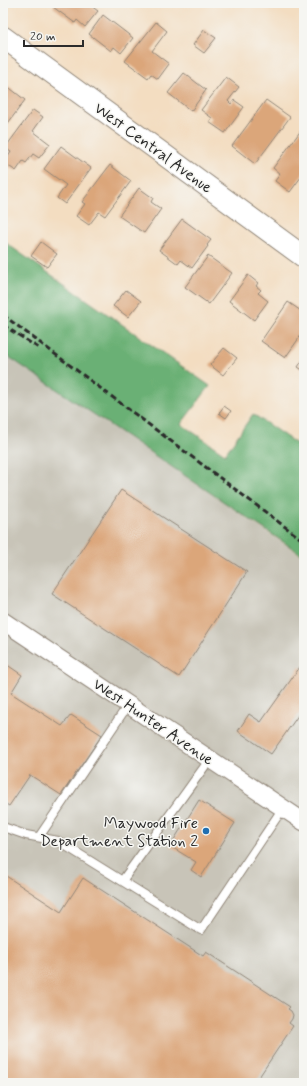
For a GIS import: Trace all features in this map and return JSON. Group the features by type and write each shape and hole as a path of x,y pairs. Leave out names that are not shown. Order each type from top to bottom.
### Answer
{"street":[{"name":"West Central Avenue","path":"3,37 304,257"},
{"name":"West Hunter Avenue","path":"3,621 304,822"}],"lane":[{"path":"39,837 128,705"},
{"path":"122,881 210,759"},
{"path":"3,827 26,835 58,841 201,930 283,808"}],"shaded area":[{"path":"3,353 304,557 304,1083 3,1083"}],"green space":[{"path":"3,241 210,386 181,424 225,454 253,414 304,449 304,556 3,353"}],"building":[{"path":"56,3 87,3 98,11 85,27 77,20 75,23 53,7"},
{"path":"103,15 133,38 121,53 114,47 111,51 89,34"},
{"path":"156,22 167,31 152,51 169,64 158,79 151,74 148,78 125,61"},
{"path":"204,30 216,38 204,53 193,45"},
{"path":"184,73 206,90 191,111 168,93"},
{"path":"226,77 239,87 228,101 231,104 234,100 244,107 225,133 209,122 212,118 201,110"},
{"path":"6,85 25,100 3,130 3,89"},
{"path":"266,100 290,117 255,164 232,146"},
{"path":"33,110 43,117 33,131 50,144 39,158 33,154 26,163 23,161 16,171 4,163 11,152 5,148"},
{"path":"302,129 304,131 304,173 290,192 275,181 280,174 273,168"},
{"path":"61,146 91,168 65,204 57,198 66,185 44,169"},
{"path":"110,165 131,181 105,216 99,212 89,225 76,216 85,204 82,202"},
{"path":"139,188 153,198 151,202 161,209 144,233 119,216"},
{"path":"182,219 211,240 192,268 181,260 178,264 159,250"},
{"path":"41,242 57,254 47,267 31,256"},
{"path":"208,256 232,273 209,304 185,287"},
{"path":"248,275 258,283 256,286 261,290 258,293 268,301 254,320 229,301"},
{"path":"126,290 141,301 128,317 113,306"},
{"path":"288,302 304,313 304,331 285,358 261,341"},
{"path":"224,348 237,358 223,375 210,365"},
{"path":"304,358 304,371 298,367"},
{"path":"224,406 231,411 226,418 219,413"},
{"path":"121,490 247,572 179,677 52,594"},
{"path":"3,662 22,675 11,693 62,726 71,715 102,735 61,795 30,775 9,806 3,802"},
{"path":"300,667 304,670 304,707 271,754 238,731 249,714 261,722"},
{"path":"199,800 235,823 201,877 191,870 196,862 170,846"},
{"path":"3,874 61,912 83,878 203,956 206,952 290,1007 288,1009 293,1015 289,1023 293,1026 255,1083 3,1083"}],"railway":[{"path":"3,315 304,541"},
{"path":"3,325 40,349"}],"place":[{"name":"Maywood Fire Department Station 2","path":"206,831"}]}
